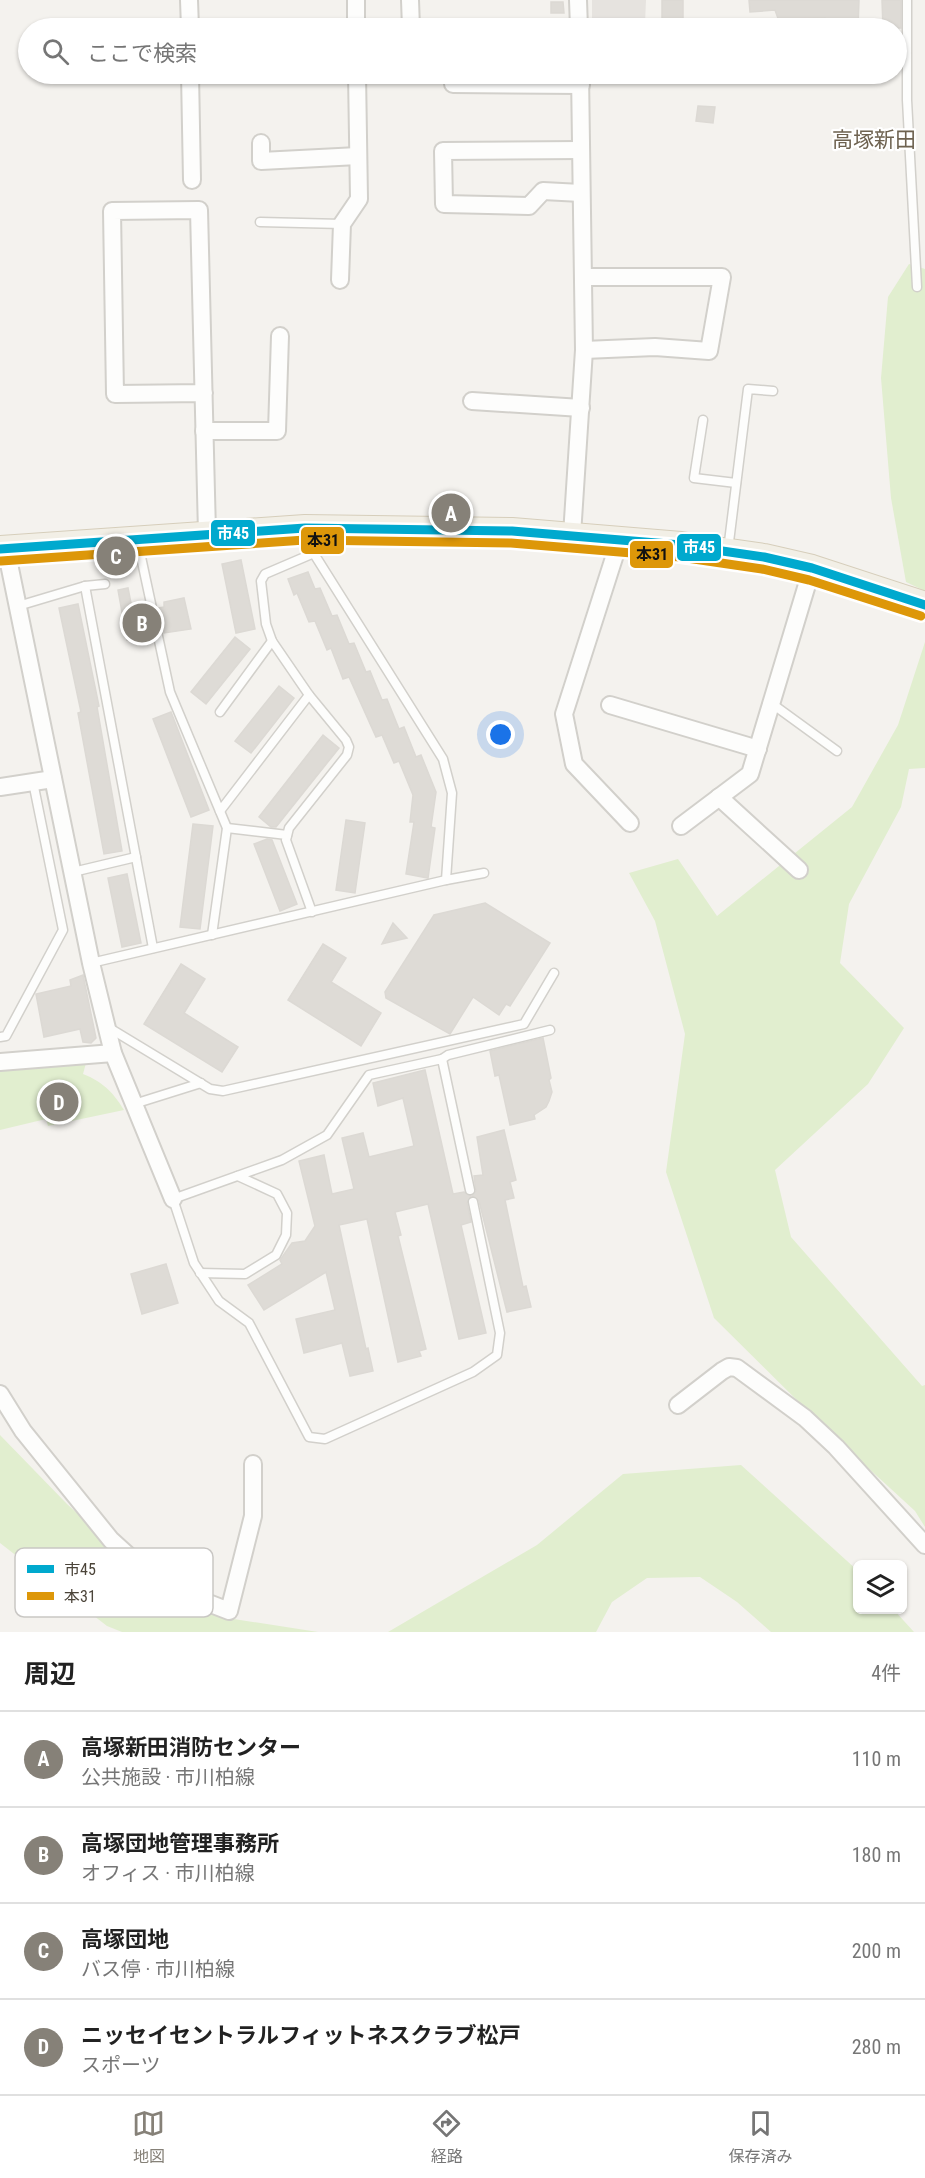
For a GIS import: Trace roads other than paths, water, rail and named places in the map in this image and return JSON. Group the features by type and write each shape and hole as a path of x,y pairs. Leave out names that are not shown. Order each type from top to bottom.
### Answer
{"main road":[{"path":"3,549 207,533 305,528 444,529 572,535 728,550 812,568 925,605"}],"street":[{"path":"189,0 190,18"},
{"path":"356,0 356,18"},
{"path":"410,0 411,18"},
{"path":"578,0 579,18"},
{"path":"190,84 192,180"},
{"path":"340,280 342,224 359,199 357,84"},
{"path":"572,535 584,350 580,84"},
{"path":"261,143 261,161 358,156"},
{"path":"581,150 443,151 444,204 529,206 543,191 581,193"},
{"path":"204,393 115,394 112,211 199,210 204,393 207,533"},
{"path":"583,277 722,278 709,351 655,347 584,350"},
{"path":"204,430 278,431 280,336"},
{"path":"472,401 581,408"},
{"path":"620,539 564,714 574,764 630,823"},
{"path":"3,549 18,606 91,963 112,1053 173,1199"},
{"path":"681,826 750,774 812,568"},
{"path":"610,705 758,748"},
{"path":"1,784 53,779"},
{"path":"719,797 799,870"},
{"path":"0,1062 112,1053"},
{"path":"678,1405 722,1371 729,1367 737,1368 820,1432 925,1545"},
{"path":"0,1394 23,1431 120,1548"},
{"path":"213,1605 229,1611 253,1516 253,1464"}],"lane":[{"path":"907,0 907,100 916,287"},
{"path":"260,222 342,224"},
{"path":"728,550 748,389 773,391"},
{"path":"703,420 694,478 736,483"},
{"path":"305,528 314,554 443,759 452,793 446,880"},
{"path":"138,540 170,692 227,828 212,935"},
{"path":"312,912 286,840 287,835 289,828 347,755 349,747 346,740 309,695 272,641 266,624 261,581 265,573 314,554"},
{"path":"18,606 85,586 105,584"},
{"path":"85,586 153,948"},
{"path":"220,712 272,641"},
{"path":"220,811 309,695"},
{"path":"771,704 837,751"},
{"path":"0,1037 6,1036 63,930 33,782"},
{"path":"227,828 287,835"},
{"path":"73,872 136,857"},
{"path":"91,963 484,873"},
{"path":"106,1026 210,1089 223,1091 524,1024 554,973"},
{"path":"473,1202 500,1333 497,1355 473,1372 325,1439 309,1437 249,1323 219,1301 194,1263 173,1199 282,1160 327,1135 369,1075 442,1059 448,1055 549,1030"},
{"path":"442,1059 470,1190"},
{"path":"134,1104 201,1083"},
{"path":"200,1272 245,1274 276,1255 286,1235 286,1213 277,1194 238,1176"}],"place":[{"name":"高塚新田消防センター","path":"451,513"},
{"name":"高塚団地","path":"116,556"},
{"name":"高塚団地管理事務所","path":"142,623"},
{"name":"ニッセイセントラルフィットネスクラブ松戸","path":"59,1102"}],"district":[{"name":"高塚新田","path":"874,140"}]}
